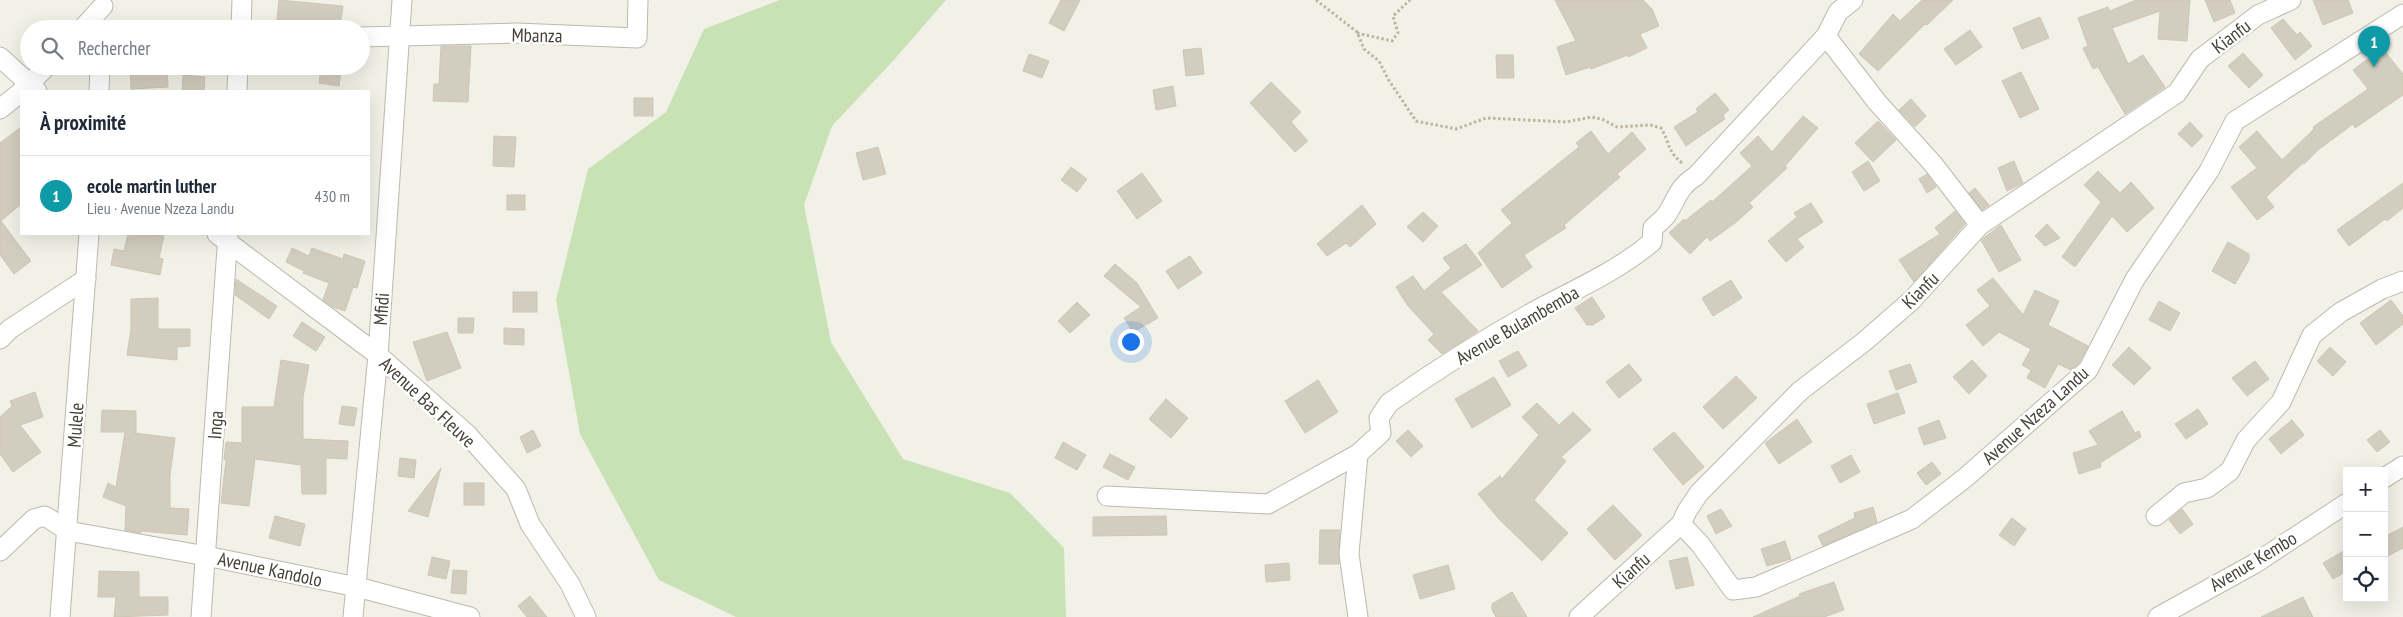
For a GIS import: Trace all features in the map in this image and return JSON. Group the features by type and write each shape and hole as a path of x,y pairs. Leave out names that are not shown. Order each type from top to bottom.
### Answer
{"street":[{"path":"241,20 242,0"},
{"name":"Mfidi","path":"353,617 378,355 398,35 402,0"},
{"name":"Mbanza","path":"398,35 517,34 637,38 638,0"},
{"name":"Avenue Bulambemba","path":"1107,496 1268,504 1358,454 1381,433 1379,418 1389,403 1499,332 1586,286 1640,252 1652,242 1653,228 1667,214 1685,183 1696,176 1826,36 1838,12 1853,0"},
{"name":"Kianfu","path":"1579,617 1681,524 1686,511 1699,494 1800,391 1865,341 1912,300 1980,225 2177,93 2200,59 2258,15 2291,0"},
{"path":"89,20 103,3"},
{"path":"102,20 103,3"},
{"name":"Avenue Nzeza Landu","path":"1681,524 1700,544 1733,590 1756,587 1912,519 1965,478 2088,370 2135,279 2209,171 2235,121 2403,14"},
{"path":"370,37 398,35"},
{"path":"1826,36 1877,102 1933,164 1980,225"},
{"path":"0,57 28,90 40,75"},
{"path":"99,90 100,75"},
{"path":"237,90 238,75"},
{"path":"0,109 20,95"},
{"name":"Mulele","path":"60,617 89,235"},
{"name":"Avenue Bas Fleuve","path":"224,236 378,355 450,418 516,488 530,524 570,584 586,617"},
{"name":"Inga","path":"201,617 224,236"},
{"path":"0,339 10,329 86,279"},
{"path":"2156,516 2184,494 2207,488 2230,471 2246,440 2281,402 2312,335 2341,312 2382,289 2403,281"},
{"path":"1358,454 1349,554 1358,617"},
{"path":"2388,475 2403,466"},
{"name":"Avenue Kembo","path":"2158,617 2254,564 2343,506"},
{"path":"0,551 39,516 45,516 68,531"},
{"name":"Avenue Kandolo","path":"68,531 206,556 356,587 470,617"}],"path":[{"path":"1316,0 1356,32 1392,41 1398,33 1394,16 1410,0"},
{"path":"1356,32 1364,49 1379,61 1388,80 1416,121 1456,130 1486,118 1566,122 1591,117 1602,119 1617,128 1650,124 1661,128 1667,139 1669,150 1696,176"}],"green space":[{"path":"780,0 946,0 893,61 832,126 804,205 831,342 903,459 1010,493 1064,548 1066,617 736,617 659,580 580,434 556,300 588,169 666,112 704,29"}],"building":[{"path":"279,0 343,6 341,20 277,20"},
{"path":"1061,0 1080,0 1064,31 1049,23"},
{"path":"1555,0 1643,0 1652,9 1659,26 1640,34 1647,48 1628,57 1628,55 1591,69 1590,67 1566,75 1557,47 1576,41"},
{"path":"1922,0 1953,0 1927,25 1925,24 1878,71 1859,54 1893,14 1900,21"},
{"path":"2136,0 2190,0 2187,41 2158,39 2160,11 2112,28 2128,64 2143,55 2165,87 2125,114 2098,67 2093,69 2083,48 2088,46 2078,18 2108,7 2110,11"},
{"path":"2205,0 2230,0 2235,13 2214,22"},
{"path":"2313,0 2348,0 2353,13 2323,25"},
{"path":"2040,17 2049,38 2022,49 2013,28"},
{"path":"2283,19 2297,35 2300,32 2312,46 2295,60 2271,28"},
{"path":"1970,30 1982,47 1956,65 1944,49"},
{"path":"441,46 471,46 468,102 433,101 434,84 439,84"},
{"path":"1201,48 1204,74 1186,76 1183,50"},
{"path":"2382,48 2403,74 2403,95 2355,128 2353,124 2318,150 2266,197 2274,207 2257,220 2231,187 2257,168 2239,147 2257,131 2282,160 2314,129 2313,127 2368,89 2353,70"},
{"path":"2243,53 2263,75 2249,88 2228,66"},
{"path":"1029,54 1049,61 1042,78 1023,71"},
{"path":"1496,55 1513,55 1514,78 1497,78"},
{"path":"2021,72 2039,109 2020,118 2002,81"},
{"path":"130,75 167,75 168,87 131,89"},
{"path":"183,75 205,77 204,90 182,90"},
{"path":"320,75 340,75 339,86 319,83"},
{"path":"1271,82 1301,112 1291,122 1308,141 1295,152 1250,103"},
{"path":"1173,86 1176,106 1156,110 1153,90"},
{"path":"1715,93 1729,110 1723,115 1725,119 1686,146 1674,127 1698,112 1696,109"},
{"path":"634,98 653,98 653,116 634,116"},
{"path":"1911,99 1926,116 1915,127 1899,110"},
{"path":"1803,116 1818,128 1785,166 1787,168 1749,203 1753,207 1735,223 1710,241 1707,237 1690,254 1669,233 1684,219 1685,221 1711,200 1712,202 1752,166 1740,153 1758,136 1772,152"},
{"path":"1878,121 1896,140 1873,162 1855,143"},
{"path":"2190,122 2203,136 2192,147 2178,134"},
{"path":"20,128 20,205 1,221 31,261 14,274 0,255 0,143"},
{"path":"1591,131 1608,154 1632,132 1646,149 1617,174 1620,177 1564,225 1566,228 1524,255 1532,267 1502,288 1478,253 1512,223 1501,210 1579,147 1576,143"},
{"path":"494,136 516,137 514,167 493,166"},
{"path":"878,147 886,174 863,180 856,153"},
{"path":"1868,161 1880,181 1864,191 1852,172"},
{"path":"2014,161 2023,183 2007,191 1998,168"},
{"path":"1071,167 1087,179 1077,192 1061,180"},
{"path":"2098,171 2120,193 2131,182 2154,208 2127,232 2112,216 2075,267 2062,257 2101,202 2084,185"},
{"path":"1142,173 1162,201 1137,219 1117,191"},
{"path":"1927,174 1936,187 1927,193 1919,179"},
{"path":"2403,183 2403,208 2349,246 2337,230"},
{"path":"1975,188 1989,205 1982,210 1969,193"},
{"path":"507,195 525,195 525,210 507,210"},
{"path":"1811,203 1823,222 1797,239 1804,247 1786,262 1768,241 1797,217 1794,213"},
{"path":"1362,205 1376,224 1350,247 1346,243 1327,256 1317,244"},
{"path":"1955,211 1965,224 1914,282 1899,260 1940,234 1935,228"},
{"path":"1423,212 1438,226 1423,242 1407,227"},
{"path":"2047,224 2060,238 2045,246 2035,236"},
{"path":"2001,225 2021,260 1999,272 1981,240"},
{"path":"128,235 164,236 159,258 163,259 160,275 111,265 114,249 124,251"},
{"path":"2228,242 2249,254 2249,260 2235,284 2212,271"},
{"path":"1466,244 1482,265 1441,292 1478,331 1442,354 1428,340 1434,334 1408,306 1396,287 1413,276 1424,291 1451,268 1443,258"},
{"path":"292,248 309,256 312,248 343,259 344,254 365,261 357,288 353,287 345,311 333,307 323,300 329,283 303,273 304,271 286,262"},
{"path":"1190,256 1202,273 1178,289 1166,271"},
{"path":"1115,264 1137,283 1158,318 1133,332 1124,318 1141,307 1104,276"},
{"path":"1993,278 2023,315 2035,290 2059,301 2048,325 2088,346 2079,363 2071,370 2058,364 2045,388 2027,378 2031,370 2022,365 2031,349 1999,332 1983,346 1966,325 1990,306 1977,290"},
{"path":"236,279 277,306 269,319 235,295"},
{"path":"1731,280 1742,298 1713,316 1702,298"},
{"path":"513,292 537,292 537,312 513,312"},
{"path":"1592,297 1605,317 1593,325 1587,325 1575,308"},
{"path":"158,298 158,329 190,329 190,346 177,347 177,360 127,355 131,329 131,299"},
{"path":"2391,300 2403,316 2403,324 2376,345 2360,323"},
{"path":"2159,301 2180,313 2170,331 2149,320"},
{"path":"1077,302 1090,315 1070,333 1058,321"},
{"path":"458,318 474,318 473,333 458,333"},
{"path":"302,322 325,337 316,351 293,336"},
{"path":"504,328 524,329 524,345 504,344"},
{"path":"447,332 461,368 427,381 413,342"},
{"path":"2129,347 2151,368 2134,385 2112,365"},
{"path":"2330,347 2346,362 2333,376 2317,361"},
{"path":"1518,351 1527,366 1508,377 1499,361"},
{"path":"281,360 309,365 303,397 303,439 348,441 347,459 326,458 326,494 302,494 301,465 255,459 249,506 221,503 226,442 242,443 242,407 274,407"},
{"path":"1972,360 1987,376 1969,394 1953,377"},
{"path":"2255,361 2269,379 2247,396 2232,378"},
{"path":"1629,364 1642,380 1619,398 1606,382"},
{"path":"1910,364 1917,382 1896,390 1889,371"},
{"path":"1736,376 1757,398 1723,429 1703,407"},
{"path":"1494,377 1511,405 1472,428 1455,399"},
{"path":"1318,380 1338,412 1305,433 1285,401"},
{"path":"35,392 43,417 20,425 41,452 13,472 0,454 0,417 12,406 10,401"},
{"path":"1898,393 1905,413 1874,424 1867,404"},
{"path":"1166,399 1188,418 1171,438 1149,419"},
{"path":"1537,403 1559,425 1573,412 1591,430 1561,457 1566,461 1534,500 1568,533 1542,561 1499,519 1478,494 1500,476 1502,479 1539,435 1522,417"},
{"path":"342,406 357,408 354,426 339,424"},
{"path":"2198,409 2208,424 2186,439 2175,424"},
{"path":"102,410 136,411 136,433 134,433 175,438 170,475 170,508 189,509 187,535 141,531 141,533 125,530 126,506 103,497 108,483 116,487 125,432 101,432"},
{"path":"2122,411 2135,433 2139,431 2141,437 2100,463 2101,467 2079,474 2073,453 2098,445 2089,431"},
{"path":"1797,419 1812,442 1779,464 1765,443"},
{"path":"1939,420 1946,438 1924,445 1918,428"},
{"path":"2292,420 2304,435 2281,454 2269,439"},
{"path":"533,430 541,446 527,453 520,437"},
{"path":"1408,430 1423,446 1411,457 1396,441"},
{"path":"2380,430 2390,442 2377,452 2367,440"},
{"path":"1674,432 1704,467 1683,485 1653,449"},
{"path":"1063,442 1086,455 1077,470 1055,458"},
{"path":"1110,454 1135,467 1128,480 1103,467"},
{"path":"1851,455 1860,472 1840,483 1831,466"},
{"path":"400,458 416,460 414,478 398,476"},
{"path":"1932,462 1941,474 1926,485 1917,473"},
{"path":"441,468 428,517 408,511"},
{"path":"464,483 484,483 484,505 464,505"},
{"path":"1613,505 1642,535 1615,560 1587,529"},
{"path":"1873,507 1877,522 1823,546 1818,536 1855,518 1854,513"},
{"path":"1721,509 1732,526 1716,534 1707,516"},
{"path":"2182,509 2193,524 2180,534 2169,520"},
{"path":"275,516 305,524 300,546 269,538"},
{"path":"1166,516 1167,535 1093,536 1093,517"},
{"path":"2012,518 2026,529 2014,546 1999,535"},
{"path":"2403,527 2403,548 2388,556 2388,535"},
{"path":"1320,530 1340,530 1339,564 1319,564"},
{"path":"1785,541 1791,559 1767,566 1761,549"},
{"path":"2343,551 2343,573 2333,579 2323,563"},
{"path":"432,557 450,561 446,579 428,575"},
{"path":"1687,557 1694,585 1676,589 1669,561"},
{"path":"1289,563 1290,580 1266,582 1265,565"},
{"path":"1448,565 1455,589 1420,599 1413,575"},
{"path":"453,570 467,571 466,594 451,593"},
{"path":"99,571 139,572 139,597 168,597 168,615 114,617 116,597 98,597"},
{"path":"1834,582 1844,610 1824,617 1753,617 1800,596 1799,594"},
{"path":"1512,592 1527,617 1496,617 1492,610 1492,604"},
{"path":"530,596 547,617 527,617 518,606"},
{"path":"2303,597 2313,617 2261,617"}],"place":[{"name":"ecole martin luther","path":"2374,67"}]}
